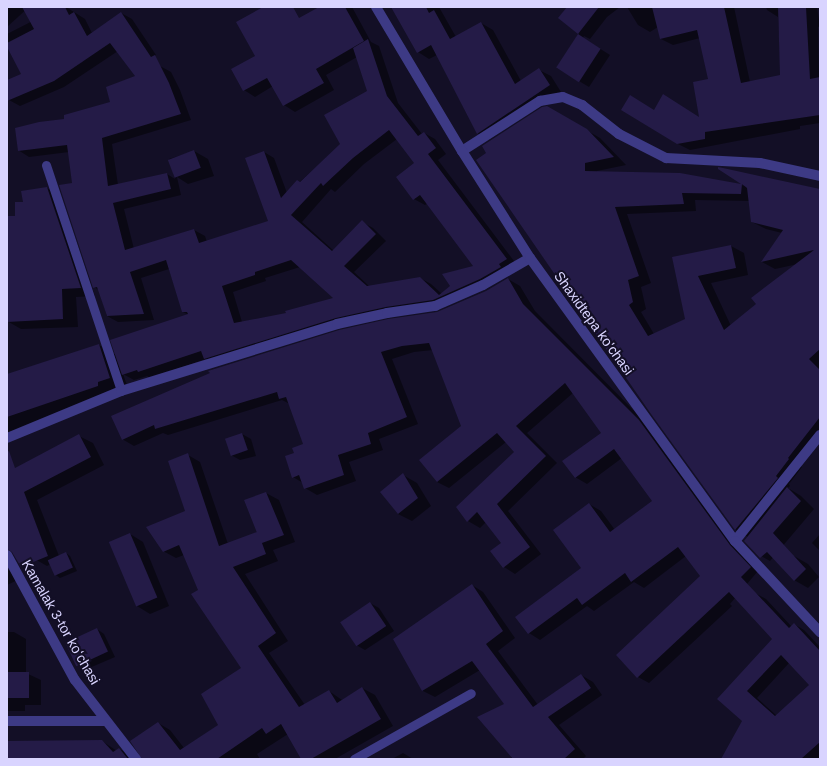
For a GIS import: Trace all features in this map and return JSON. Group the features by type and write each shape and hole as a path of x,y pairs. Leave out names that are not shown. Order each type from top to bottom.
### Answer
{"street":[{"name":"Shaxidtepa ko'chasi","path":"376,7 462,151 530,258 735,541 820,632"},
{"path":"462,151 540,101 563,97 582,105 619,134 666,158 760,163 820,176"},
{"path":"7,438 121,391 337,324 387,313 435,306 483,285 530,258"},
{"path":"735,541 820,435"},
{"name":"Kamalak 3-tor koʻchasi","path":"7,555 75,680 136,759"},
{"path":"7,721 106,721"}],"lane":[{"path":"46,165 121,391"},
{"path":"354,759 471,693"}],"building":[{"path":"22,7 65,7 69,15 74,12 87,36 121,12 151,57 155,55 169,83 181,114 102,138 108,186 167,173 171,189 113,203 125,250 194,229 199,243 268,221 245,158 264,151 281,198 297,180 300,182 340,144 324,115 367,91 353,48 368,39 387,96 418,136 424,132 436,148 428,154 507,259 499,264 501,267 480,279 433,300 386,307 336,318 204,359 201,351 138,372 137,370 122,375 110,340 188,314 187,312 182,312 166,260 130,272 144,314 107,316 97,287 93,288 59,185 72,183 67,145 18,151 15,128 39,122 64,119 64,115 110,102 106,87 135,76 110,43 54,81 7,101 7,80 21,74 7,47 7,43 34,29","holes":["389,130 414,163 396,177 413,200 420,195 473,266 442,274 450,286 439,295 420,277 367,286 344,266 376,234 362,220 332,251 291,215 321,183 323,186 353,158","291,260 333,298 285,311 286,313 234,323 222,286 255,275 255,272"]},
{"path":"263,7 293,7 299,18 319,7 345,7 364,41 316,69 324,83 283,106 267,78 243,91 231,69 255,56 236,22"},
{"path":"391,7 426,7 429,13 434,10 450,39 481,22 515,84 539,68 550,85 477,134 431,45 417,53"},
{"path":"567,7 599,7 578,34 558,18"},
{"path":"652,7 724,7 741,83 780,75 778,7 806,7 810,79 820,77 820,115 705,132 705,139 677,144 621,110 630,95 654,110 663,94 699,117 693,82 708,79 697,30 660,39"},
{"path":"578,34 601,49 579,82 556,68"},
{"path":"547,106 587,129 614,157 585,163 585,171 680,173 741,184 718,169 718,167 820,189 820,349 809,359 820,370 820,417 788,458 789,459 776,476 778,478 735,530 651,414 476,160 486,153 482,146 542,107","holes":["742,184 747,188 751,222 783,230 761,262 814,250 751,298 756,304 724,330 698,276 736,268 731,245 672,257 685,319 648,336 629,305 633,302 628,280 639,276 615,207 684,204 682,193 741,194"]},
{"path":"194,150 201,168 175,178 168,160"},
{"path":"47,187 81,288 62,289 63,319 7,322 7,216 15,216 15,202 23,202 21,191"},
{"path":"508,278 523,304 639,420 730,545 751,567 741,577 789,628 794,623 820,651 820,742 801,759 721,759 742,721 717,699 772,639 729,592 637,678 616,655 700,576 678,547 631,582 625,573 582,605 577,598 528,634 515,617 581,568 553,530 589,503 610,532 652,501 614,449 575,478 562,461 601,433 565,383 516,426 546,456 497,504 530,547 503,568 490,551 501,543 477,512 467,522 456,507 514,452 497,433 437,482 419,460 461,426 429,343 402,346 381,352 407,417 368,433 371,444 338,455 344,475 304,489 299,475 292,478 285,456 294,453 292,448 303,444 286,397 279,399 277,392 155,429 154,425 122,440 111,416 210,373 208,371 339,330 388,319 437,312 486,291","holes":["781,655 809,685 775,716 747,691"]},
{"path":"99,344 110,378 98,382 98,386 7,417 7,374"},
{"path":"242,433 248,450 231,456 225,439"},
{"path":"79,434 91,457 24,492 48,556 21,567 12,552 7,549 7,452 9,451 15,468"},
{"path":"188,453 219,546 257,532 244,500 266,492 284,535 262,543 266,554 233,567 276,633 258,646 299,707 329,690 337,703 362,687 381,719 311,759 301,759 281,724 266,734 262,728 217,759 142,759 130,741 158,722 180,750 218,725 201,694 241,668 191,594 198,590 179,545 163,552 146,527 185,511 168,461"},
{"path":"403,473 418,498 398,514 380,492"},
{"path":"787,487 801,501 773,533 806,569 794,581 767,552 760,558 744,541"},
{"path":"130,533 157,597 136,606 109,542"},
{"path":"66,552 73,568 55,576 48,560"},
{"path":"472,584 503,631 486,644 533,707 581,674 591,688 548,717 575,749 564,759 513,759 477,717 504,704 472,661 422,691 393,639"},
{"path":"370,602 386,626 356,646 340,622"},
{"path":"97,628 108,652 76,666 65,643"},
{"path":"7,672 29,672 29,698 7,698"},
{"path":"102,740 113,752 119,748 128,759 7,759 7,741"}]}
